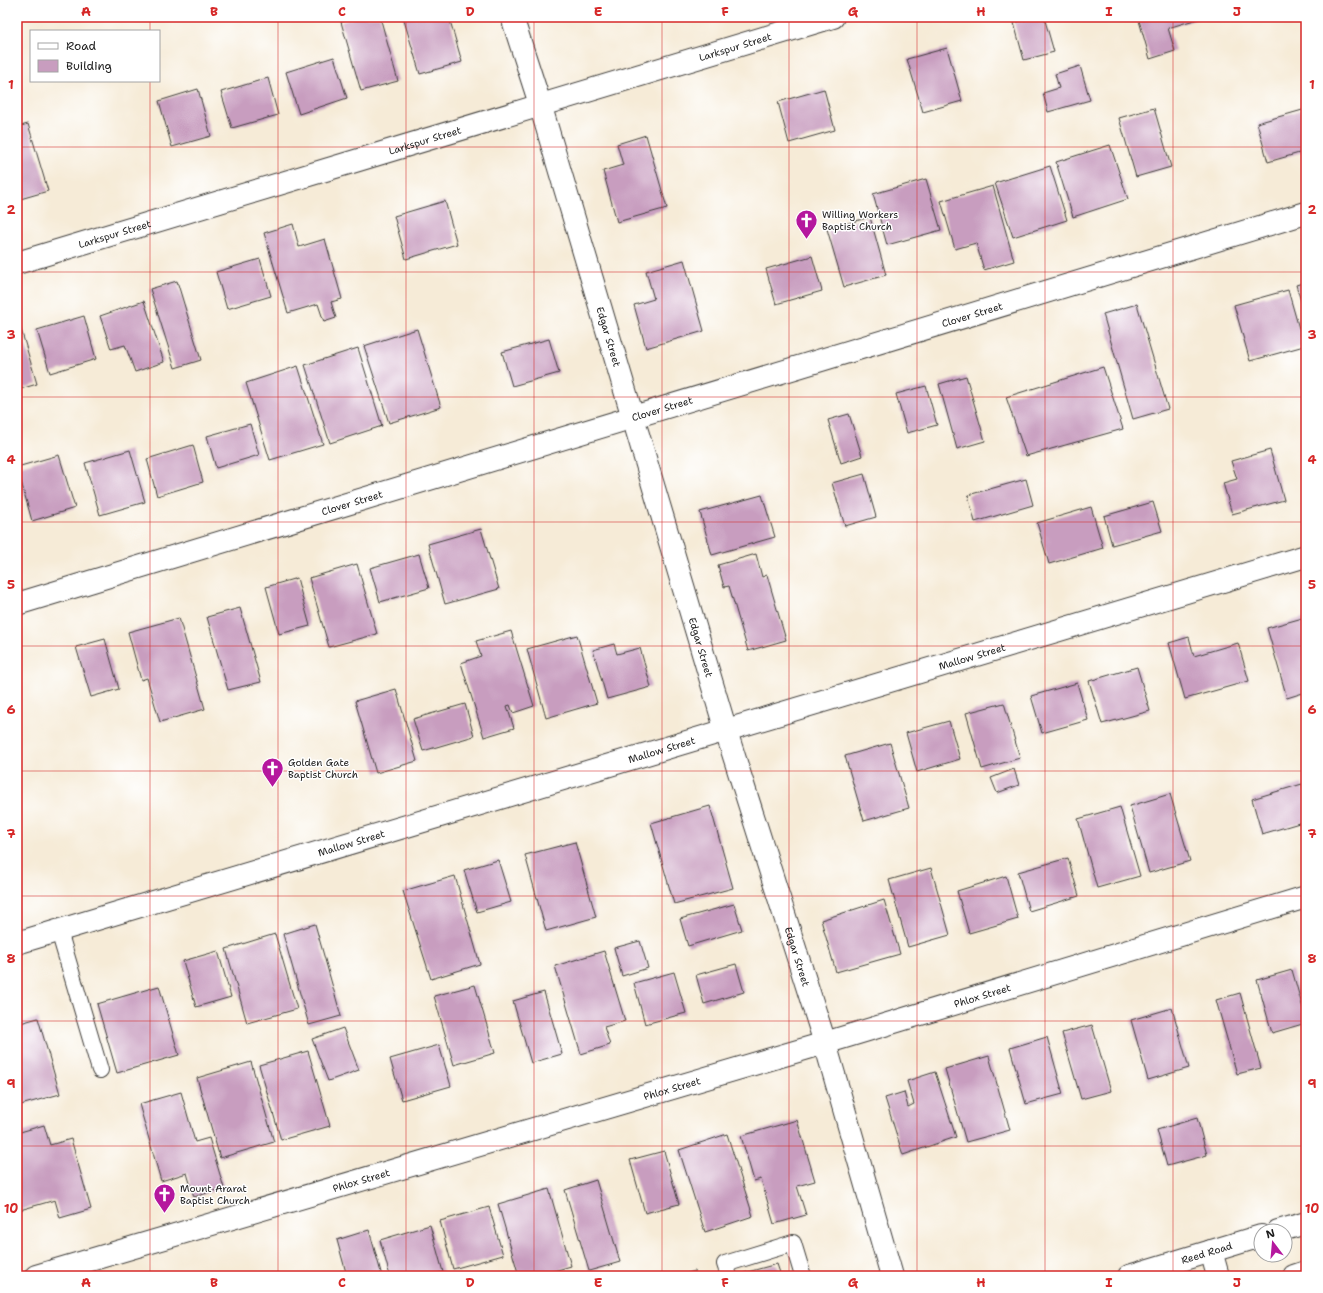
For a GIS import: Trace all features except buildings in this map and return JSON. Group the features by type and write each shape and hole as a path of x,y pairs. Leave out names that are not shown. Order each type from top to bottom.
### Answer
{"street":[{"name":"Edgar Street","path":"512,17 540,104 726,731 825,1043 892,1276"},
{"name":"Larkspur Street","path":"17,263 540,104 833,17"},
{"name":"Clover Street","path":"17,604 1306,213"},
{"name":"Mallow Street","path":"17,943 1306,556"},
{"name":"Phlox Street","path":"36,1276 825,1043 1306,897"},
{"path":"1293,1226 1306,1222"},
{"name":"Reed Road","path":"1129,1276 1253,1238"},
{"path":"1211,1251 1218,1276"},
{"path":"1294,1276 1306,1272"}],"lane":[{"path":"59,931 100,1070"},
{"path":"729,1276 725,1264 793,1243 803,1276"}],"place":[{"name":"Willing Workers Baptist Church","path":"806,240"},
{"name":"Golden Gate Baptist Church","path":"273,788"},
{"name":"Mount Ararat Baptist Church","path":"165,1214"}]}
